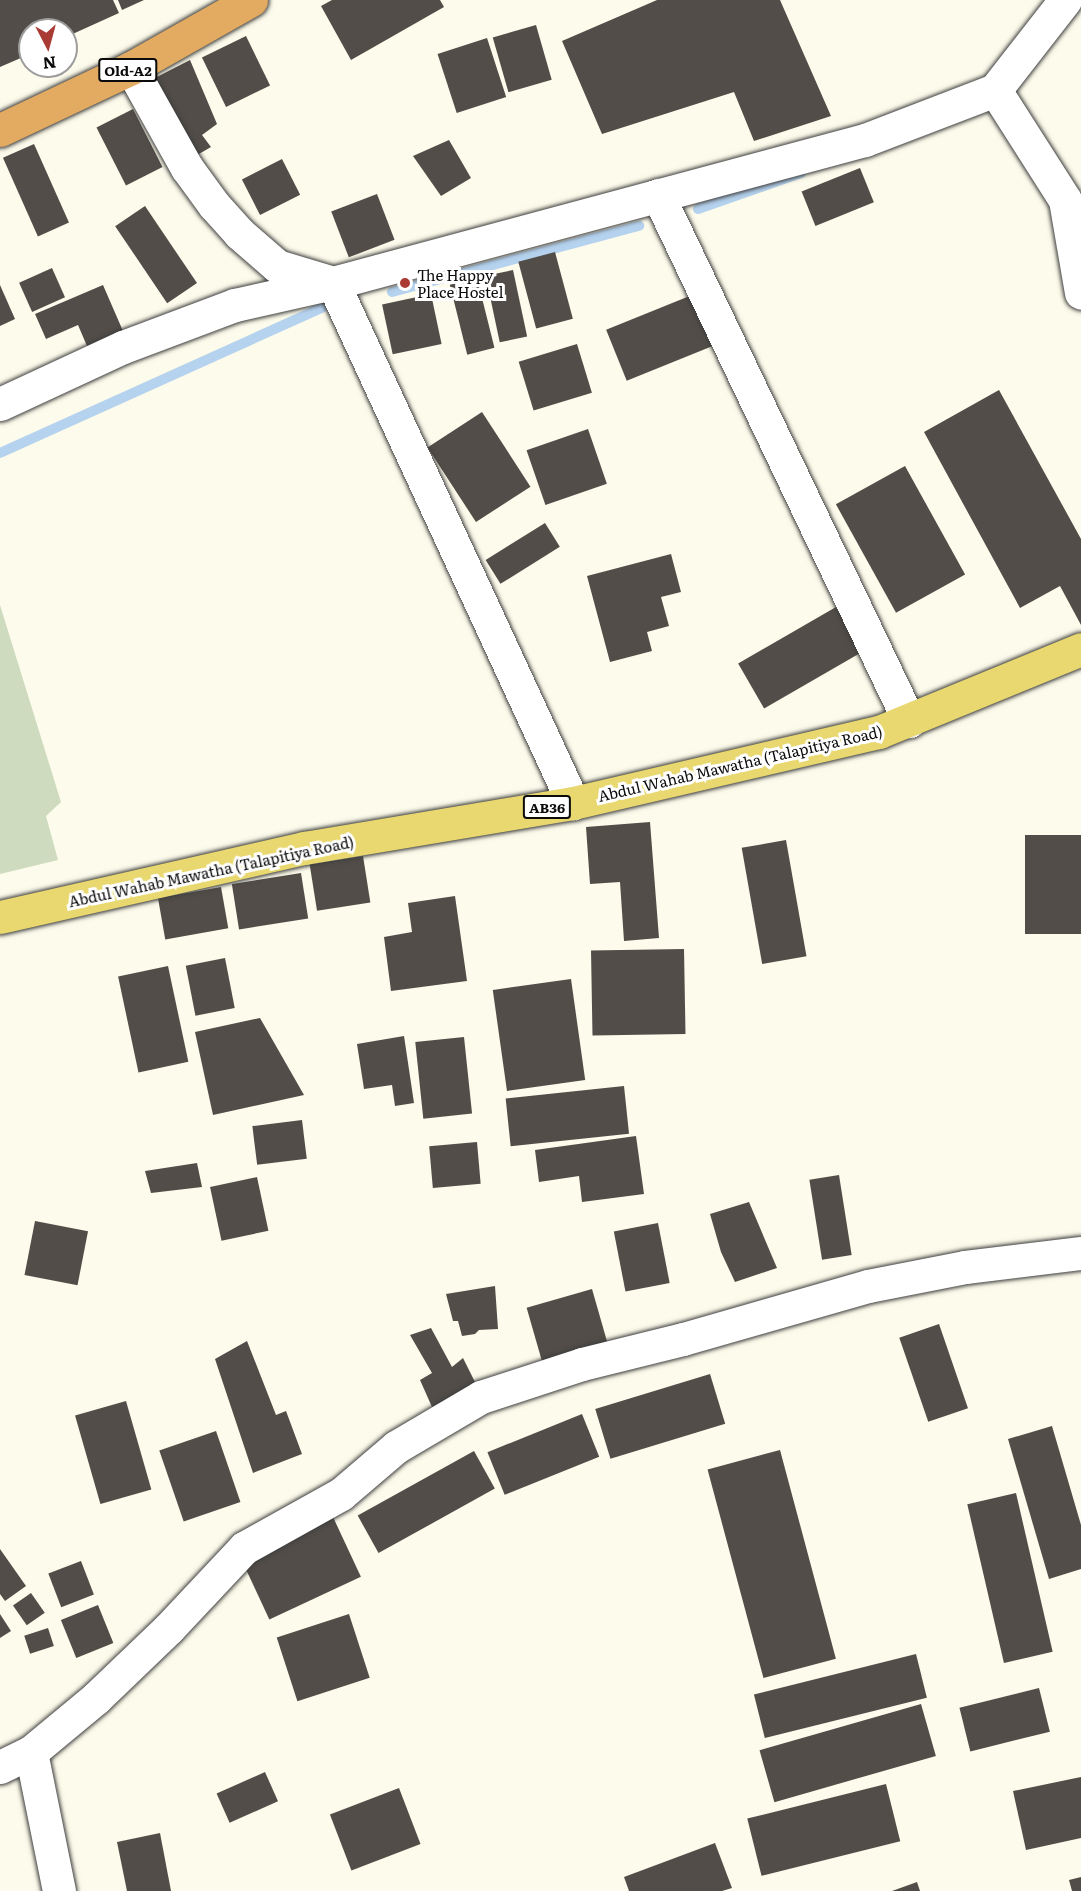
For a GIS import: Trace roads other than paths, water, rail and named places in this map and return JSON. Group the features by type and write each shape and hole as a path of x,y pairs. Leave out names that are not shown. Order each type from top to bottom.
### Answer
{"highway":[{"name":"Old-A2","path":"0,130 131,68 251,0"}],"main road":[{"name":"Abdul Wahab Mawatha (Talapitiya Road)","path":"0,917 304,848 573,803 879,732 1081,649"}],"street":[{"path":"0,404 123,346 235,305 333,283 866,140 995,90 1065,0"},
{"path":"131,68 188,168 214,205 239,233 277,267 333,283 573,803"},
{"path":"995,90 1065,200 1081,293"},
{"path":"658,195 909,721"},
{"path":"0,1767 31,1752 96,1698 153,1644 244,1548 341,1494 396,1447 481,1396 582,1364 683,1339 868,1286 966,1267 1081,1253"},
{"path":"31,1752 59,1891"}],"waterway":[{"path":"698,209 801,173"},
{"path":"392,292 639,226"},
{"path":"0,453 323,307"}],"place":[{"name":"The Happy Place Hostel","path":"405,283"}]}
